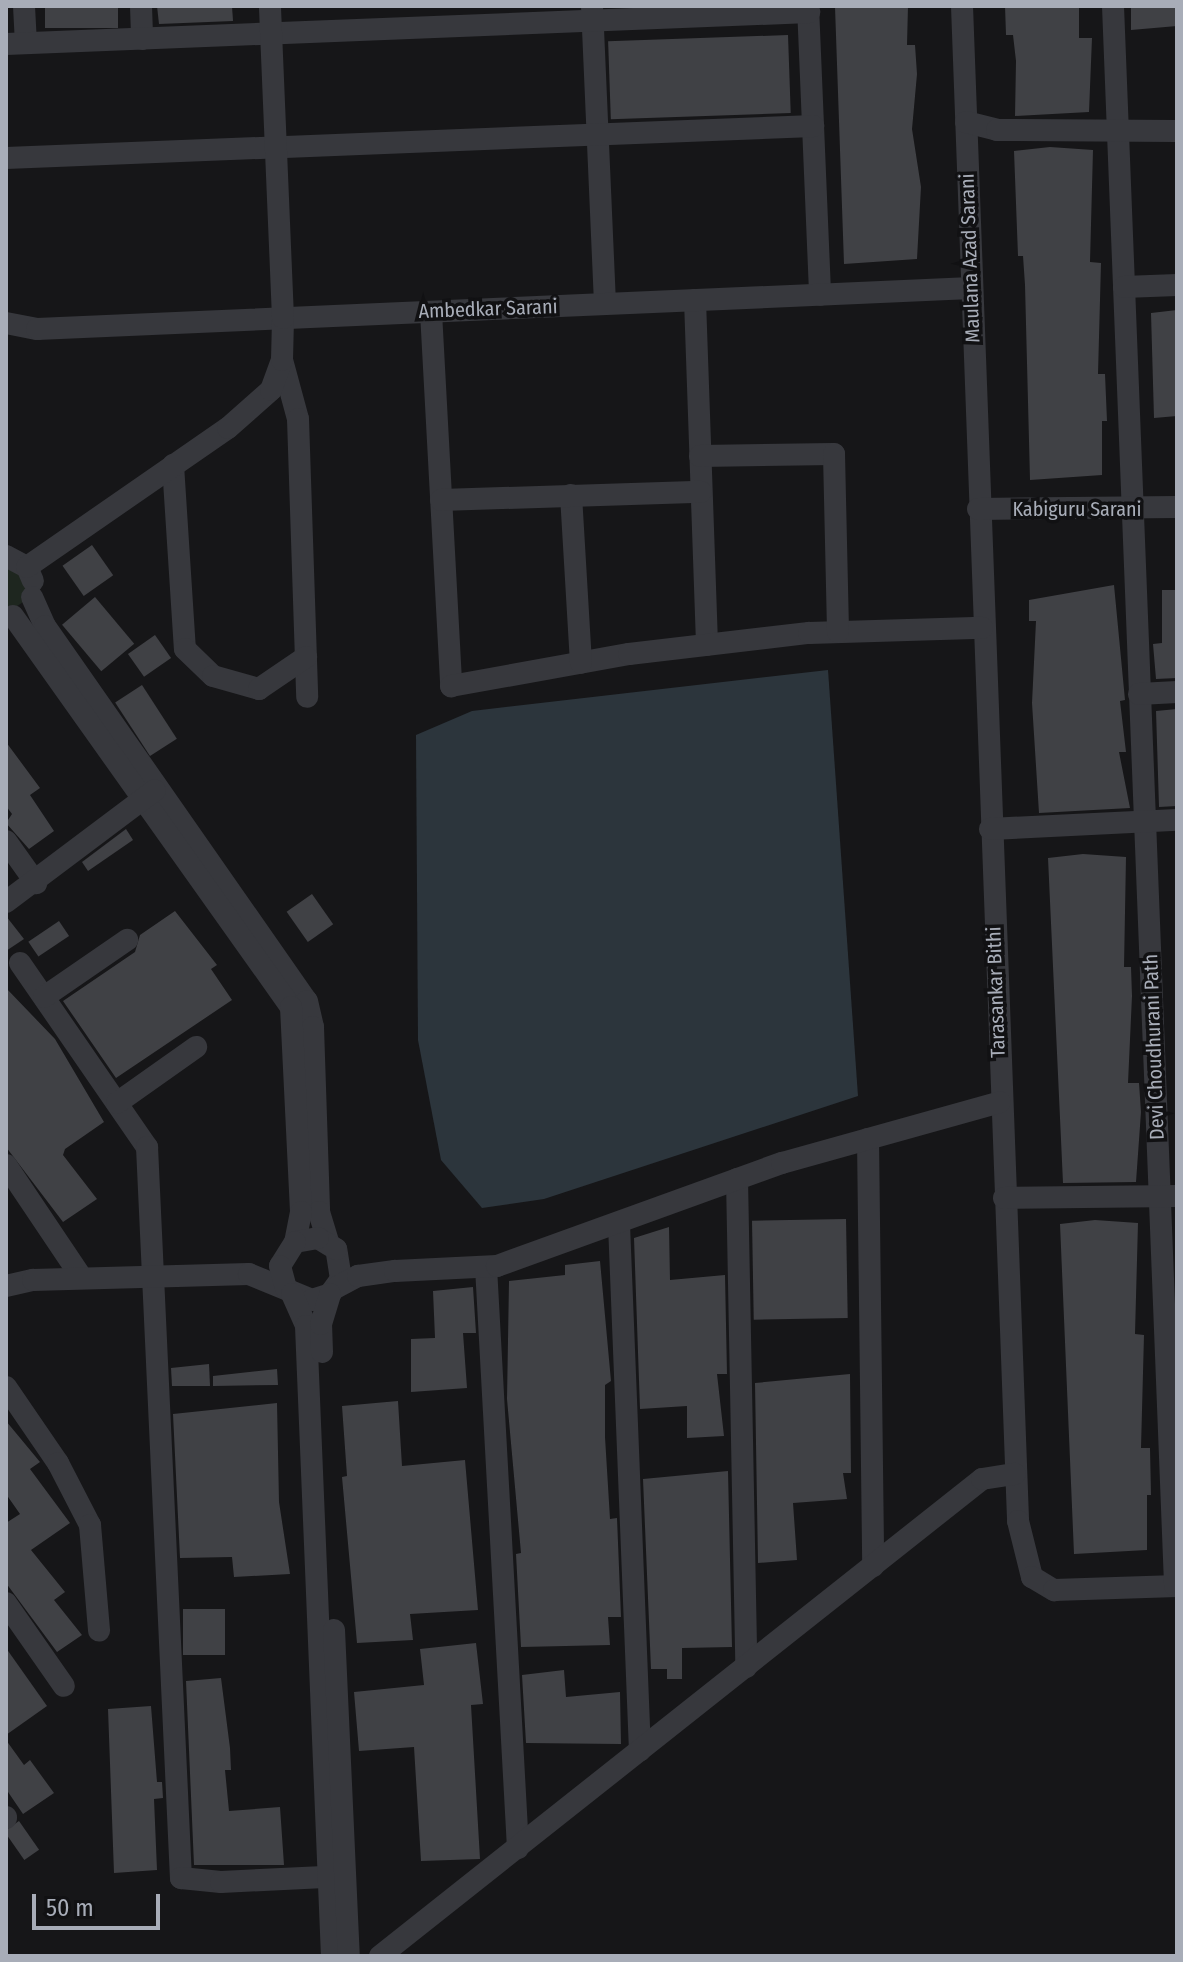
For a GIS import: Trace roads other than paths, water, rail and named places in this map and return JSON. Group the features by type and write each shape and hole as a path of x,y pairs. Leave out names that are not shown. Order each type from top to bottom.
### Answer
{"street":[{"path":"24,6 16,44 271,34 592,13 808,9 820,295"},
{"path":"141,6 142,39"},
{"path":"270,6 283,318 282,360 298,419 307,697"},
{"name":"Maulana Azad Sarani","path":"962,6 978,509"},
{"name":"Devi Choudhurani Path","path":"1113,6 1139,694 1168,1196 1176,1586"},
{"path":"592,13 605,304"},
{"path":"966,122 997,130 1177,131"},
{"path":"6,158 813,126"},
{"path":"1124,287 1177,285"},
{"name":"Ambedkar Sarani","path":"6,323 37,329 971,288"},
{"path":"695,300 707,645"},
{"path":"431,312 451,686 707,645 838,632 982,628"},
{"path":"27,567 228,428 271,390 282,360"},
{"path":"700,456 834,454 838,632"},
{"path":"173,465 185,649 213,676 259,689 306,657"},
{"path":"441,500 701,492"},
{"path":"571,495 581,663"},
{"name":"Kabiguru Sarani","path":"978,509 1177,507"},
{"name":"Tarasankar Bithi","path":"978,509 1015,1474 1022,1552 1032,1577 1054,1590 1176,1586"},
{"path":"6,556 27,567"},
{"path":"27,567 32,597 45,626 291,1007 301,1212 289,1249 289,1291 306,1326 337,1877 349,1956"},
{"path":"32,597 9,617 152,793 307,1001 313,1027 319,1212 343,1268 321,1324 337,1877 332,1956"},
{"path":"1139,694 1177,692"},
{"path":"6,902 36,883 152,793"},
{"path":"990,829 1177,820"},
{"path":"6,841 36,883"},
{"path":"44,997 127,940"},
{"path":"20,963 147,1147 181,1878 221,1882 337,1877"},
{"path":"117,1103 196,1047"},
{"path":"6,1286 82,1278 226,1273 266,1278 312,1300 358,1276 486,1267 619,1224 737,1179 1000,1102"},
{"path":"868,1139 873,1566"},
{"path":"6,1165 82,1278"},
{"path":"737,1179 746,1667"},
{"path":"1004,1198 1168,1196"},
{"path":"619,1224 640,1751"},
{"path":"226,1273 318,1238 353,1260 395,1271"},
{"path":"486,1267 518,1848"},
{"path":"6,1387 58,1463 90,1525 99,1631"},
{"path":"380,1956 982,1479 1015,1474"},
{"path":"6,1603 64,1686"}]}
